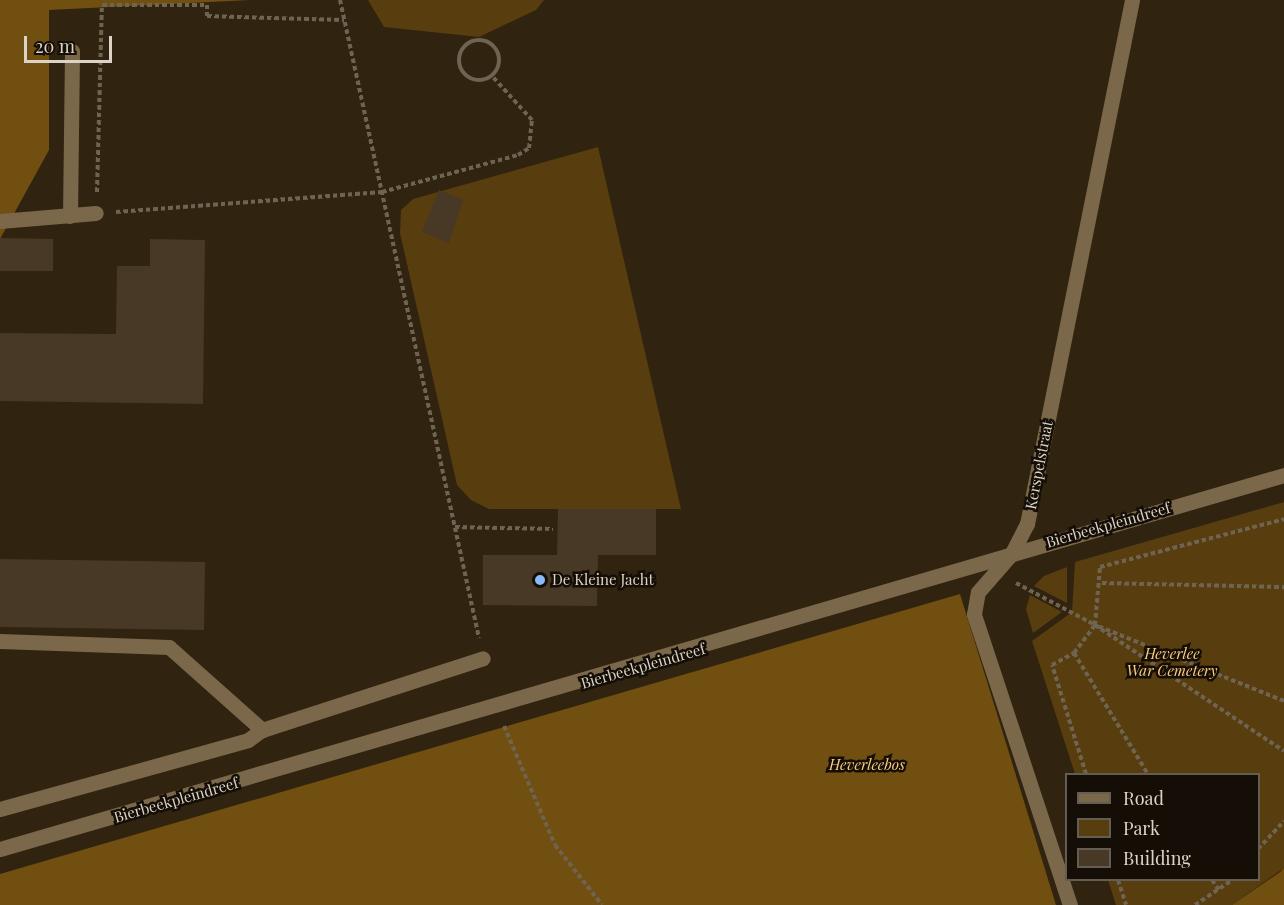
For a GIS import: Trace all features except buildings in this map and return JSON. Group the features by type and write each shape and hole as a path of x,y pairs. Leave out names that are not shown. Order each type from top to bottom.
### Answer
{"street":[{"name":"Kerspelstraat","path":"1070,905 974,614 978,592 1012,553 1027,524 1132,0"},
{"path":"70,216 72,51"},
{"path":"0,221 96,213"},
{"name":"Bierbeekpleindreef","path":"0,849 496,709 1012,553 1284,476"},
{"path":"0,641 169,647 262,730"},
{"path":"0,809 248,740 262,730 483,658"}],"path":[{"path":"340,0 483,658"},
{"path":"344,20 207,16 207,5 102,5 96,213 381,192 518,155 529,147 532,120 492,76"},
{"path":"470,42 494,46 499,65 492,76 479,80 462,71 459,58 470,42"},
{"path":"1086,773 1052,665 1074,653 1095,625 1102,584 1100,567 1284,519"},
{"path":"455,527 553,529"},
{"path":"996,573 1095,625 1284,701"},
{"path":"1102,584 1284,587"},
{"path":"1095,625 1284,751"},
{"path":"1074,653 1147,773"},
{"path":"496,709 555,845 602,905"},
{"path":"1260,847 1284,821"},
{"path":"1119,881 1126,905"},
{"path":"1213,881 1220,892"},
{"path":"1195,905 1220,892 1230,881"}],"green space":[{"path":"0,0 250,0 49,10 49,150 0,239"},
{"path":"368,0 544,0 536,10 479,37 384,27"},
{"path":"598,147 681,509 489,509 471,500 457,485 400,233 401,210 413,199"},
{"name":"Heverlee War Cemetery","path":"1284,502 1284,868 1232,905 1116,905 1108,881 1260,881 1260,773 1075,773 1032,641 1072,612 1075,562"},
{"path":"1067,567 1067,603 1034,586 1044,576"},
{"name":"Heverleebos","path":"960,594 1056,905 0,905 0,874"},
{"path":"1030,595 1062,612 1033,633 1026,609"},
{"path":"1284,868 1284,905 1232,905 1280,872"}],"place":[{"name":"De Kleine Jacht","path":"540,580"}]}
